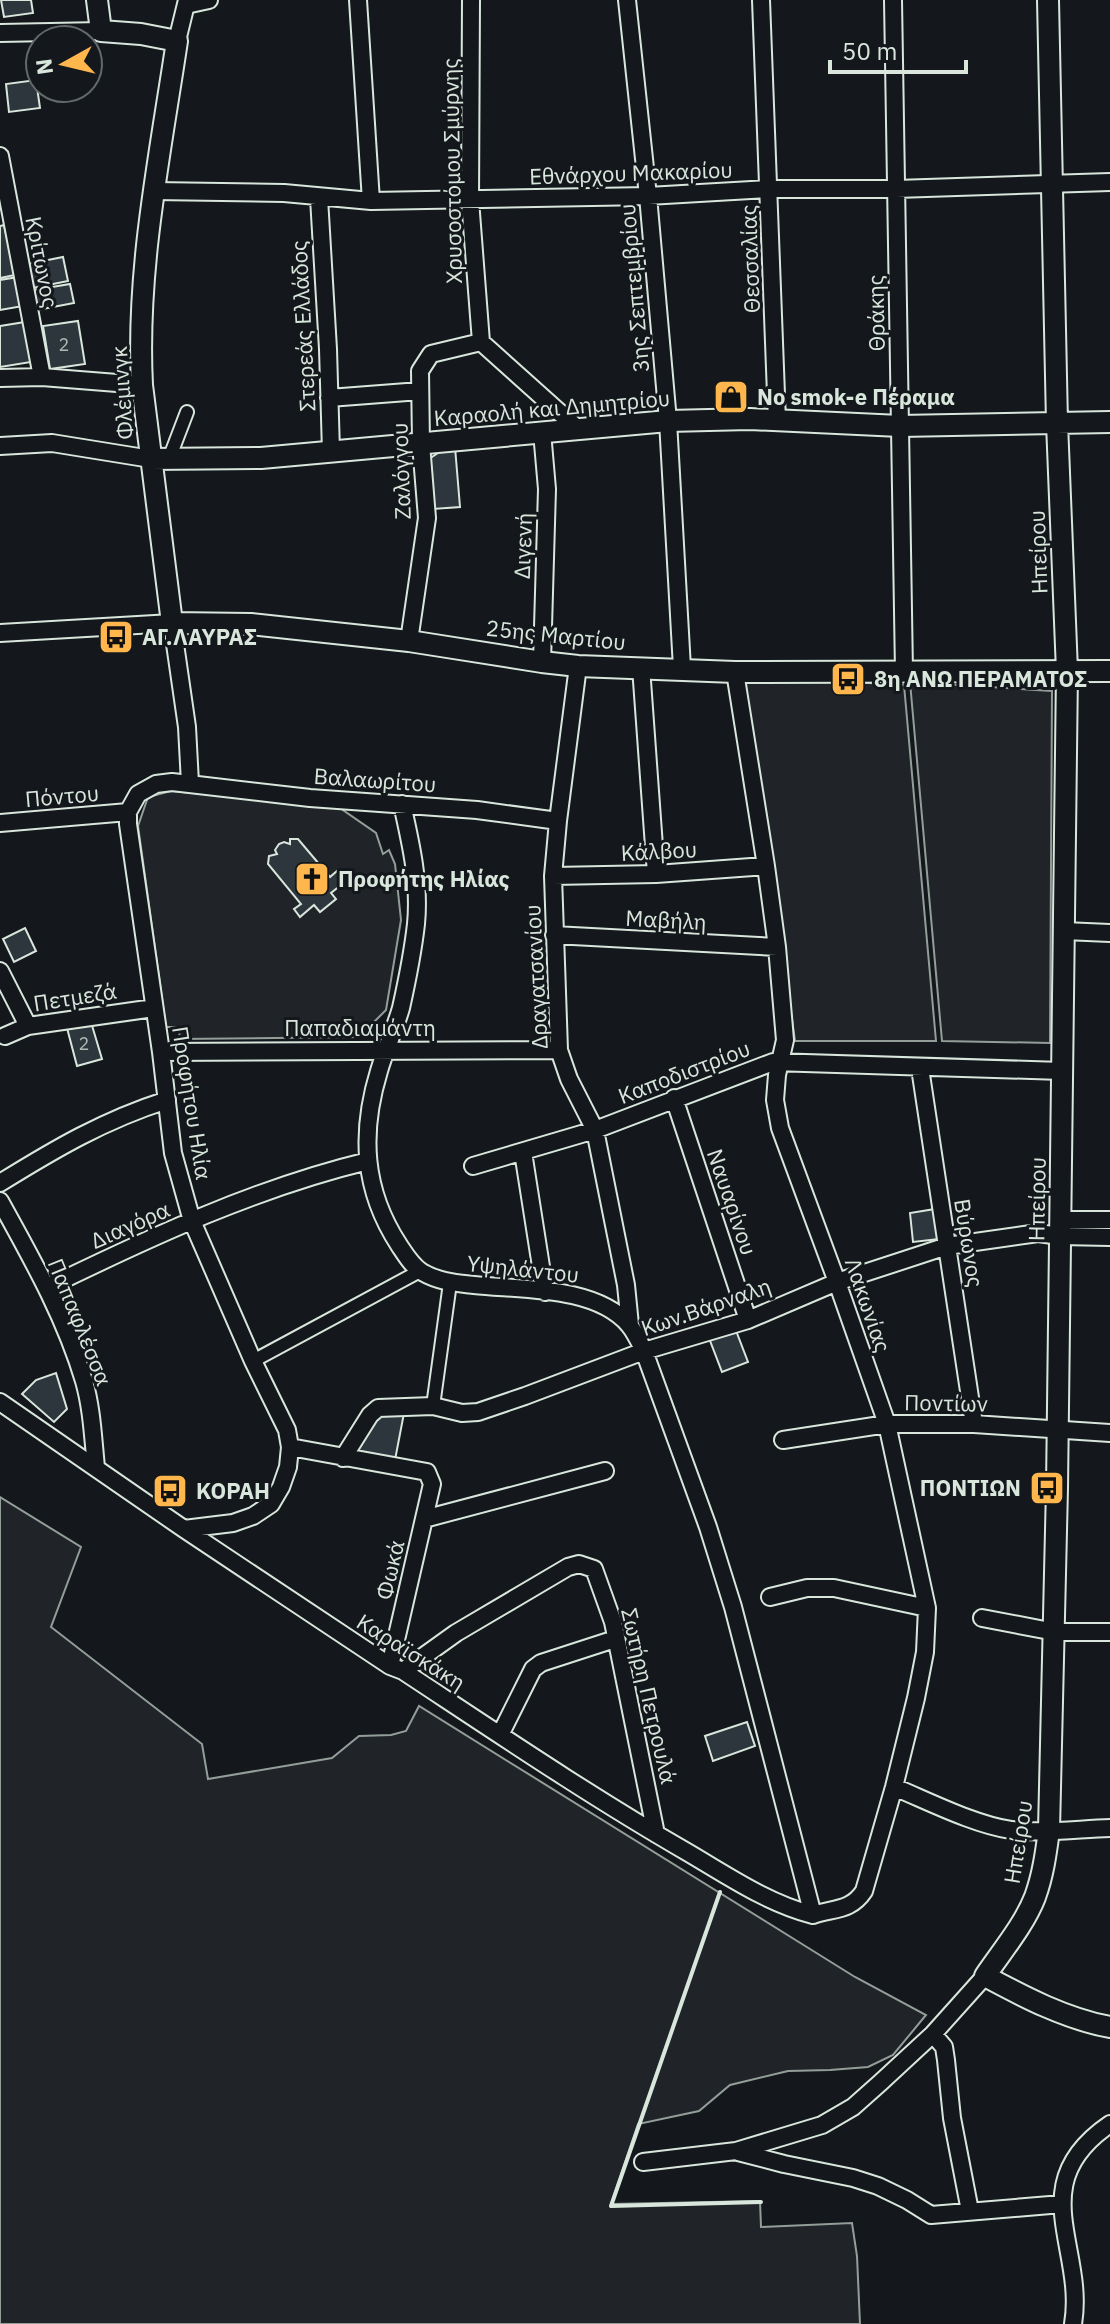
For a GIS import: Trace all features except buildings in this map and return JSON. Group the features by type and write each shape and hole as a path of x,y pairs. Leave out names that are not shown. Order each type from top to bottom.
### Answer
{"street":[{"path":"97,0 100,24"},
{"path":"187,3 209,0"},
{"path":"358,0 371,201"},
{"name":"Χρυσοστόμου Σμύρνης","path":"471,0 470,200 481,342"},
{"name":"3ης Σεπτεμβρίου","path":"627,0 668,421 682,668"},
{"name":"Θεσσαλίας","path":"761,0 777,421"},
{"name":"Θράκης","path":"893,0 904,672"},
{"name":"Ηπείρου","path":"643,2162 736,2151 822,2125 853,2107 933,2034 985,1976 1011,1940 1034,1899 1044,1867 1049,1830 1055,1632 1067,671 1057,423 1048,0"},
{"name":"Φλέμινγκ","path":"187,3 177,41 154,191 140,356 142,385 160,459 172,623 187,727 190,783"},
{"path":"104,31 177,41"},
{"path":"0,33 24,33"},
{"name":"Κρίτωνος","path":"0,156 5,213 42,377"},
{"name":"Εθνάρχου Μακαρίου","path":"154,191 284,193 371,201 1110,182"},
{"name":"Στερεάς Ελλάδος","path":"319,198 331,452"},
{"path":"481,342 578,429"},
{"name":"Ζαλόγγου","path":"409,641 427,518 421,444 420,371 431,354 481,342"},
{"path":"0,378 42,377 142,385"},
{"name":"Καραολή και Δημητρίου","path":"329,398 420,391"},
{"path":"160,459 187,412"},
{"name":"Καραολή και Δημητρίου","path":"0,446 52,443 160,459 261,458 668,421 900,426 1110,422"},
{"name":"Διγενή","path":"542,432 547,489 542,662"},
{"name":"25ης Μαρτίου","path":"0,633 172,623 251,624 409,641 578,666 735,672 1110,671"},
{"name":"Δραγατσανίου","path":"578,666 553,876 559,1050 569,1079 595,1130 626,1285 630,1325"},
{"path":"641,667 656,874"},
{"name":"Λακωνίας","path":"735,672 777,947 785,1040 775,1100 780,1128 887,1424 927,1608 925,1652 894,1787 864,1891 850,1906 813,1915"},
{"path":"128,812 138,794 147,788 166,782 190,783"},
{"name":"Βαλαωρίτου","path":"190,783 310,798 477,810 558,821"},
{"path":"253,1361 420,1271 379,1212 368,1161 370,1105 385,1049 400,1010 415,927 414,864 402,804"},
{"name":"Πόντου","path":"0,823 128,812"},
{"name":"Προφήτου Ηλία","path":"128,812 173,1153 192,1221 253,1361 287,1430 290,1447"},
{"name":"Κάλβου","path":"553,876 656,874 766,866"},
{"path":"1064,931 1110,933"},
{"name":"Μαβήλη","path":"554,935 777,947"},
{"path":"0,971 28,1026"},
{"name":"Πετμεζά","path":"5,1036 28,1026 154,1008"},
{"name":"Παπαδιαμάντη","path":"161,1052 559,1050"},
{"name":"Καποδιστρίου","path":"473,1166 595,1130 773,1062 1062,1071"},
{"name":"Βύρωνος","path":"920,1068 974,1424"},
{"name":"Ναυαρίνου","path":"674,1098 748,1320"},
{"path":"0,1183 62,1144 101,1125 167,1100"},
{"path":"523,1152 545,1292"},
{"name":"Διαγόρα","path":"48,1287 192,1221 321,1173 368,1161"},
{"name":"Παπαφλέσσα","path":"0,1201 48,1287 84,1381 96,1467"},
{"name":"Κων.Βάρναλη","path":"343,1458 378,1408 433,1406 462,1413 478,1412 644,1351 748,1320 837,1282 947,1246 1110,1220"},
{"name":"Κων.Βάρναλη","path":"1060,1228 1110,1237"},
{"name":"Υψηλάντου","path":"420,1271 450,1283 590,1299 612,1310 630,1325 644,1351 708,1527 733,1607 813,1915"},
{"path":"433,1406 450,1283"},
{"name":"Καραϊσκάκη","path":"0,1402 184,1529 656,1834 763,1896 789,1909 813,1915"},
{"name":"Ποντίων","path":"783,1440 887,1424 974,1424 1110,1433"},
{"path":"184,1529 233,1523 253,1516 271,1504 288,1467 290,1447 343,1458"},
{"name":"Φωκά","path":"343,1458 427,1472 432,1484 397,1668"},
{"path":"424,1519 605,1471"},
{"name":"Σωτήρη Πετρουλά","path":"397,1668 560,1571 579,1564 594,1569 613,1622 656,1834"},
{"path":"770,1597 807,1588 834,1588 927,1608"},
{"path":"982,1618 1055,1632 1110,1632"},
{"path":"500,1735 533,1669 541,1663 615,1639"},
{"path":"894,1787 1007,1829 1110,1828"},
{"path":"985,1976 1060,2012 1110,2027"},
{"path":"933,2034 944,2047 952,2118 970,2211"},
{"path":"1073,2324 1075,2295 1062,2204 1066,2179 1085,2146 1110,2124"},
{"path":"736,2151 878,2186 931,2215 1062,2204"}],"shaded area":[{"path":"744,676 904,685 936,1041 795,1041"},
{"path":"910,682 1052,691 1050,1043 942,1041"},
{"path":"171,791 337,806 376,833 383,854 389,850 395,864 401,920 386,1010 359,1037 179,1039 180,1027 166,1027 138,826 148,797"},
{"path":"0,1497 81,1547 51,1627 202,1744 208,1779 332,1758 359,1736 406,1731 419,1706 855,1977 926,2015 893,2055 868,2067 788,2071 730,2085 699,2111 638,2124 611,2204 760,2201 761,2227 852,2223 860,2324 0,2324"}],"wall":[{"path":"720,1892 611,2206 761,2202"}],"place":[{"name":"No smok-e Πέραμα","path":"731,397"},
{"name":"ΑΓ.ΛΑΥΡΑΣ","path":"116,637"},
{"name":"8η ΑΝΩ ΠΕΡΑΜΑΤΟΣ","path":"848,679"},
{"name":"Προφήτης Ηλίας","path":"312,879"},
{"name":"ΠΟΝΤΙΩΝ","path":"1047,1488"},
{"name":"ΚΟΡΑΗ","path":"170,1491"}]}
